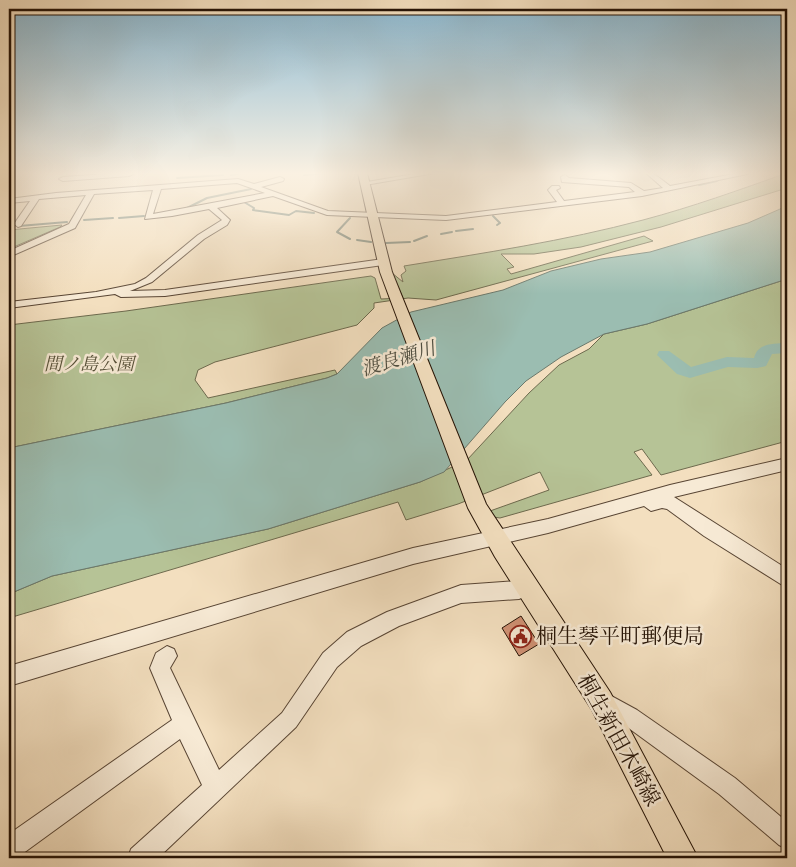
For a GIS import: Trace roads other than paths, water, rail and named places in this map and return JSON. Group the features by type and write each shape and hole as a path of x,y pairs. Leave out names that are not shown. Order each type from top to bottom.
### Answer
{"main road":[{"name":"桐生新田木崎線","path":"371,216 383,262 396,298 489,527 601,701 683,858"}],"street":[{"path":"9,221 19,222 25,213"},
{"path":"9,254 72,226 79,213"},
{"path":"149,213 148,217 170,213"},
{"path":"9,305 118,291 145,283 190,246 224,224 225,217 220,213"},
{"path":"346,213 371,216 463,218 498,213"},
{"path":"118,291 121,294 165,293 383,262"},
{"path":"11,677 413,556 489,527 548,526 624,504 787,464"},
{"path":"624,504 636,508 662,501 671,503 710,531 787,579"},
{"path":"140,858 289,720 330,660 354,639 394,619 461,594 488,590 519,590 527,587"},
{"path":"168,656 163,660 160,668 184,724 216,788"},
{"path":"601,701 630,717 727,786 787,837"},
{"path":"9,848 184,724"}],"water":[{"name":"渡良瀬川","path":"770,213 787,213 787,279 647,324 604,334 561,357 526,381 505,402 444,472 420,482 268,529 52,576 9,594 9,448 226,403 327,378 337,374 382,328 411,312 503,290 551,271 601,259 650,252 748,223"}],"waterway":[{"path":"278,213 289,215 292,213"},
{"path":"119,218 144,216"},
{"path":"493,216 500,223 497,225"},
{"path":"84,220 113,218"},
{"path":"350,218 337,232 350,239"},
{"path":"19,226 67,222"},
{"path":"456,231 473,229"},
{"path":"441,234 452,232"},
{"path":"414,241 427,236"},
{"path":"357,240 371,242"},
{"path":"386,243 410,242"},
{"path":"664,355 682,370 690,373 702,371 727,362 761,362 763,353 769,349 787,348"}],"place":[{"name":"桐生琴平町郵便局","path":"520,636"}],"park label":[{"name":"間ノ島公園","path":"89,364"}]}
